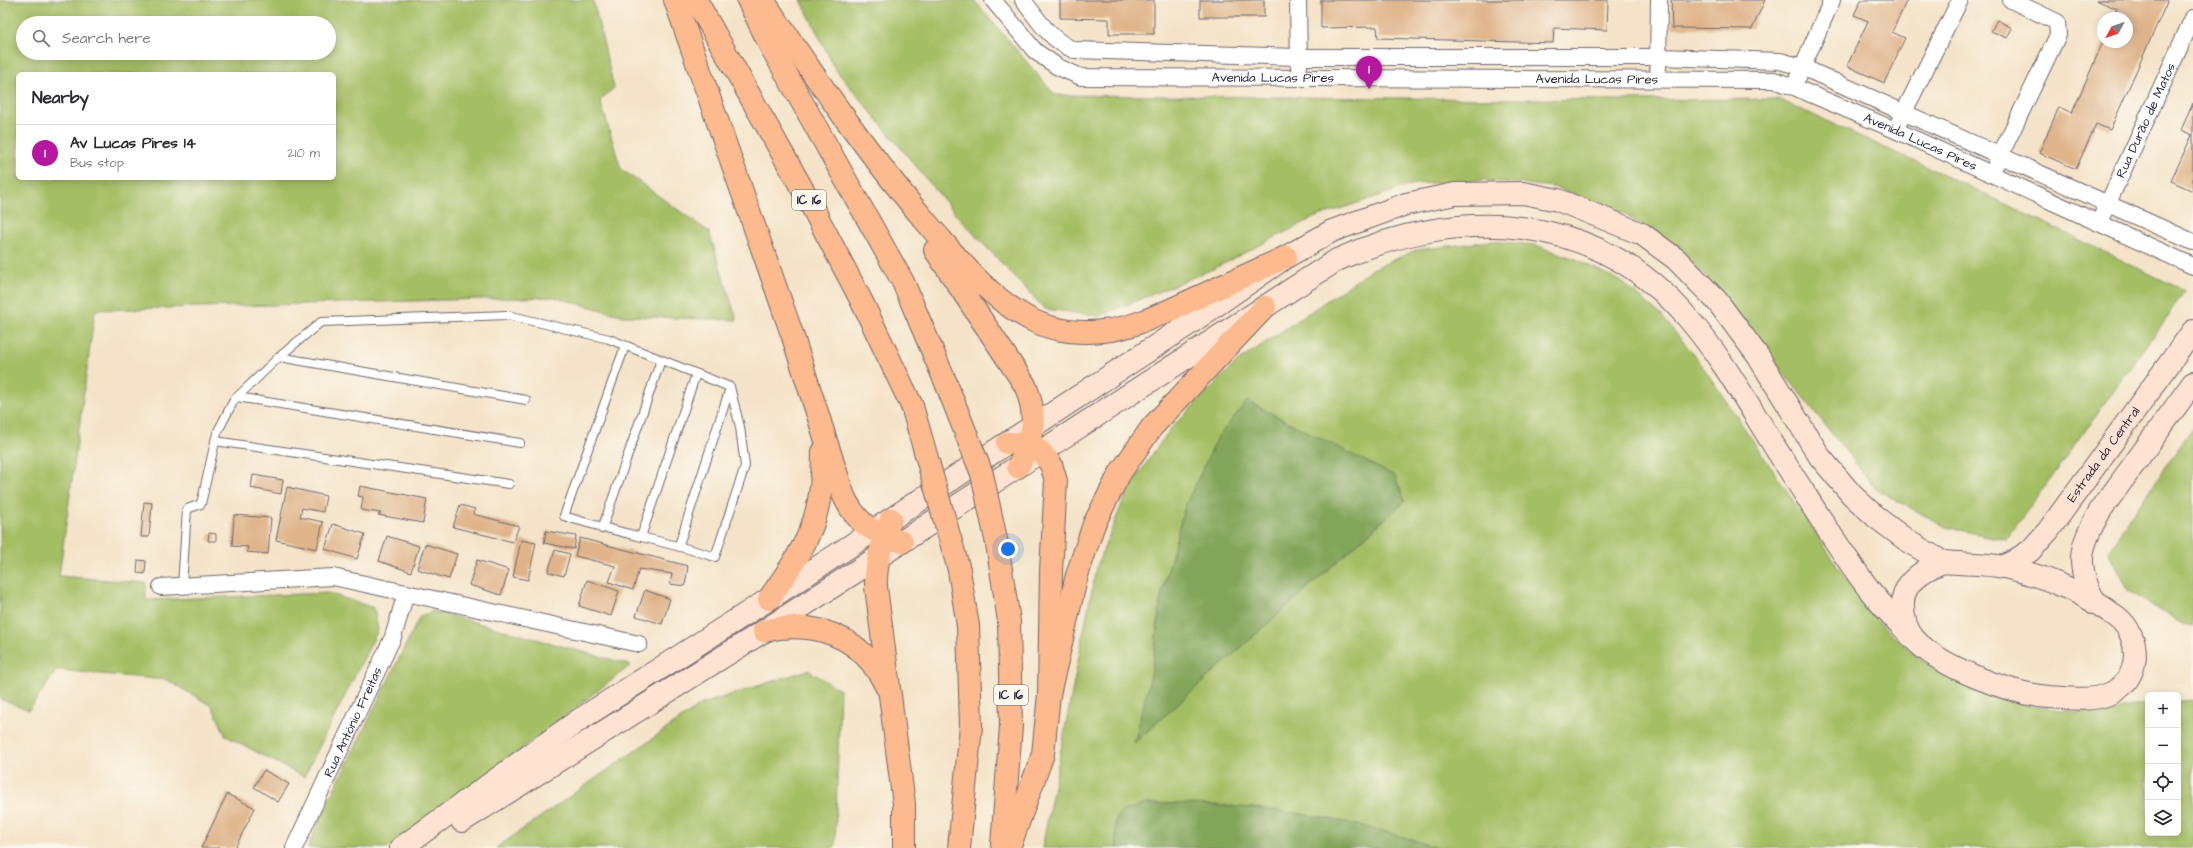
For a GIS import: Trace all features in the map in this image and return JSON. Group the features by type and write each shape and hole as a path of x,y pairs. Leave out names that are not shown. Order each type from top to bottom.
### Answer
{"highway":[{"path":"675,0 792,334 848,504 860,522 886,537 876,572 876,587 904,804 904,848"},
{"name":"IC 16","path":"696,0 808,199 861,300 912,406 959,570 968,626 971,726 959,848"},
{"name":"IC 16","path":"748,0 770,45 903,282 946,383 982,474 997,544 1009,621 1011,726 1002,848"},
{"path":"763,0 827,96 899,191 964,266 992,293 1027,318 1047,326 1067,331 1103,331 1143,322 1286,257"},
{"path":"899,191 940,258 1025,385 1033,409 1034,440 1051,464 1056,480 1051,571 1049,694 1043,754 1009,848"},
{"path":"1049,694 1077,575 1094,524 1120,473 1152,427 1264,307"},
{"path":"769,599 798,558 815,521 821,499 824,447 819,417"},
{"path":"1007,443 1034,440"},
{"path":"764,631 797,626 831,633 860,650 882,677 889,692"}],"main road":[{"path":"401,848 579,720 769,599 1018,467 1034,440 1189,324 1286,257 1332,231 1406,204 1455,194 1523,193 1558,200 1642,234 1676,259 1717,301 1758,356 1820,457 1852,495 1877,518 1903,537 1943,562"},
{"path":"1034,440 1264,307 1337,260 1368,246 1419,232 1458,226 1503,225 1542,231 1576,239 1612,258 1649,281 1686,317 1731,374 1785,463 1871,591 1914,639 1949,663 1982,680 2013,690 2040,696 2080,699 2097,698 2109,694 2124,684 2130,675 2136,656 2133,638 2126,626 2095,602 2065,588 2004,567 1943,562 1928,568 1917,576 1905,593 1903,602 1904,620 1906,628 1914,639"},
{"name":"Estrada da Central","path":"2004,567 2030,551 2048,531 2193,331"},
{"path":"2095,602 2085,582 2082,570 2082,554 2088,532 2100,511 2193,383"},
{"path":"423,848 484,807 764,631 1007,443"}],"street":[{"name":"Avenida Lucas Pires","path":"993,0 1035,51 1058,67 1081,77 1300,76 1774,80 1895,130 2193,266"},
{"name":"Avenida Lucas Pires","path":"1023,0 1050,35 1061,44 1074,50 1299,57 1659,57 1780,62 1802,67 2193,242"},
{"path":"1298,0 1300,76"},
{"path":"1657,79 1659,57 1658,0"},
{"path":"1794,87 1832,0"},
{"path":"1895,130 1960,0"},
{"path":"1991,174 2058,35 2057,22 2014,0"},
{"name":"Rua Durão de Matos","path":"2099,223 2193,18"},
{"path":"161,588 333,577 640,644"},
{"name":"Rua António Freitas","path":"294,848 393,637 406,594"}],"lane":[{"path":"182,586 187,509 200,504 217,433 237,397 279,357 321,322 507,315 609,339 730,387"},
{"path":"625,346 564,516 602,529 679,545 716,557 745,466 740,427 730,387"},
{"path":"279,357 526,400"},
{"path":"602,529 661,360"},
{"path":"641,537 696,374"},
{"path":"679,545 730,387"},
{"path":"237,397 520,443"},
{"path":"216,440 509,484"}],"green space":[{"path":"0,0 593,0 614,88 600,100 621,169 709,232 737,320 624,316 554,297 95,310 59,576 146,583 146,600 328,593 374,608 378,630 304,777 226,736 212,706 167,680 57,670 29,710 0,699"},
{"path":"801,0 974,0 1055,95 1621,100 1778,99 1960,182 2185,291 2006,540 1946,527 1876,489 1726,300 1685,255 1624,213 1554,187 1483,180 1414,184 1313,218 1213,269 1100,316 1045,309 959,218 835,69"},
{"path":"1491,241 1535,245 1578,260 1622,282 1660,314 1699,361 1870,614 1918,658 1975,691 2023,704 2073,712 2108,711 2145,704 2145,836 2181,836 2181,702 2193,701 2193,848 1437,848 1330,819 1250,808 1178,804 1146,804 1115,822 1117,848 1042,848 1096,568 1128,489 1171,428 1237,362 1373,269 1416,250","holes":["1405,501 1135,742 1152,671 1161,597 1185,506"]},
{"path":"1247,401 1395,476 1405,501 1134,743 1152,671 1161,597 1185,506 1218,437"},
{"path":"2193,427 2193,626 2182,624 2129,591 2108,551"},
{"path":"434,611 631,665 393,848 308,848 319,820 420,616"},
{"path":"808,670 840,690 835,848 496,848 702,704"},
{"path":"1146,804 1220,805 1293,813 1366,827 1437,848 1117,848 1115,822 1122,811"}],"building":[{"path":"1060,0 1154,0 1154,34 1109,34 1109,19 1060,18"},
{"path":"1200,0 1264,0 1264,17 1200,17"},
{"path":"1321,0 1608,0 1607,30 1554,28 1553,43 1378,38 1377,27 1321,28"},
{"path":"1671,0 1765,0 1752,29 1672,28"},
{"path":"1861,0 1907,0 1892,32 1905,38 1884,83 1847,66 1868,21 1854,15"},
{"path":"2096,0 2168,0 2110,130 2096,124 2076,169 2039,153 2059,107 2072,113 2100,48 2133,48 2133,12 2116,12 2117,9"},
{"path":"1997,20 2012,28 2007,38 1991,31"},
{"path":"2193,103 2193,191 2171,181 2192,135 2181,130"},
{"path":"253,475 283,480 281,494 251,488"},
{"path":"360,486 427,499 423,523 378,515 381,513 361,510 363,497 358,496"},
{"path":"287,487 326,496 323,512 302,508 300,517 323,522 317,549 276,540"},
{"path":"144,502 152,503 149,537 141,537"},
{"path":"460,505 475,509 473,514 519,526 513,542 453,527"},
{"path":"234,515 271,518 268,554 247,552 248,547 232,546"},
{"path":"333,524 365,534 357,559 325,549"},
{"path":"546,531 576,536 574,549 544,543"},
{"path":"209,533 216,534 216,541 208,541"},
{"path":"387,536 419,546 411,572 379,561"},
{"path":"580,538 688,566 685,586 670,584 672,574 639,569 633,590 609,582 615,566 575,556"},
{"path":"521,540 536,543 528,580 513,577"},
{"path":"425,544 457,554 449,579 417,569"},
{"path":"555,550 570,554 564,576 548,572"},
{"path":"138,560 146,561 145,574 137,573"},
{"path":"477,560 509,570 501,595 469,585"},
{"path":"587,580 619,591 611,616 579,606"},
{"path":"645,590 670,599 662,624 636,616"},
{"path":"264,770 289,784 278,802 254,787"},
{"path":"227,794 255,808 235,848 201,848"}],"place":[{"name":"Av Lucas Pires 14","path":"1369,89"}]}
